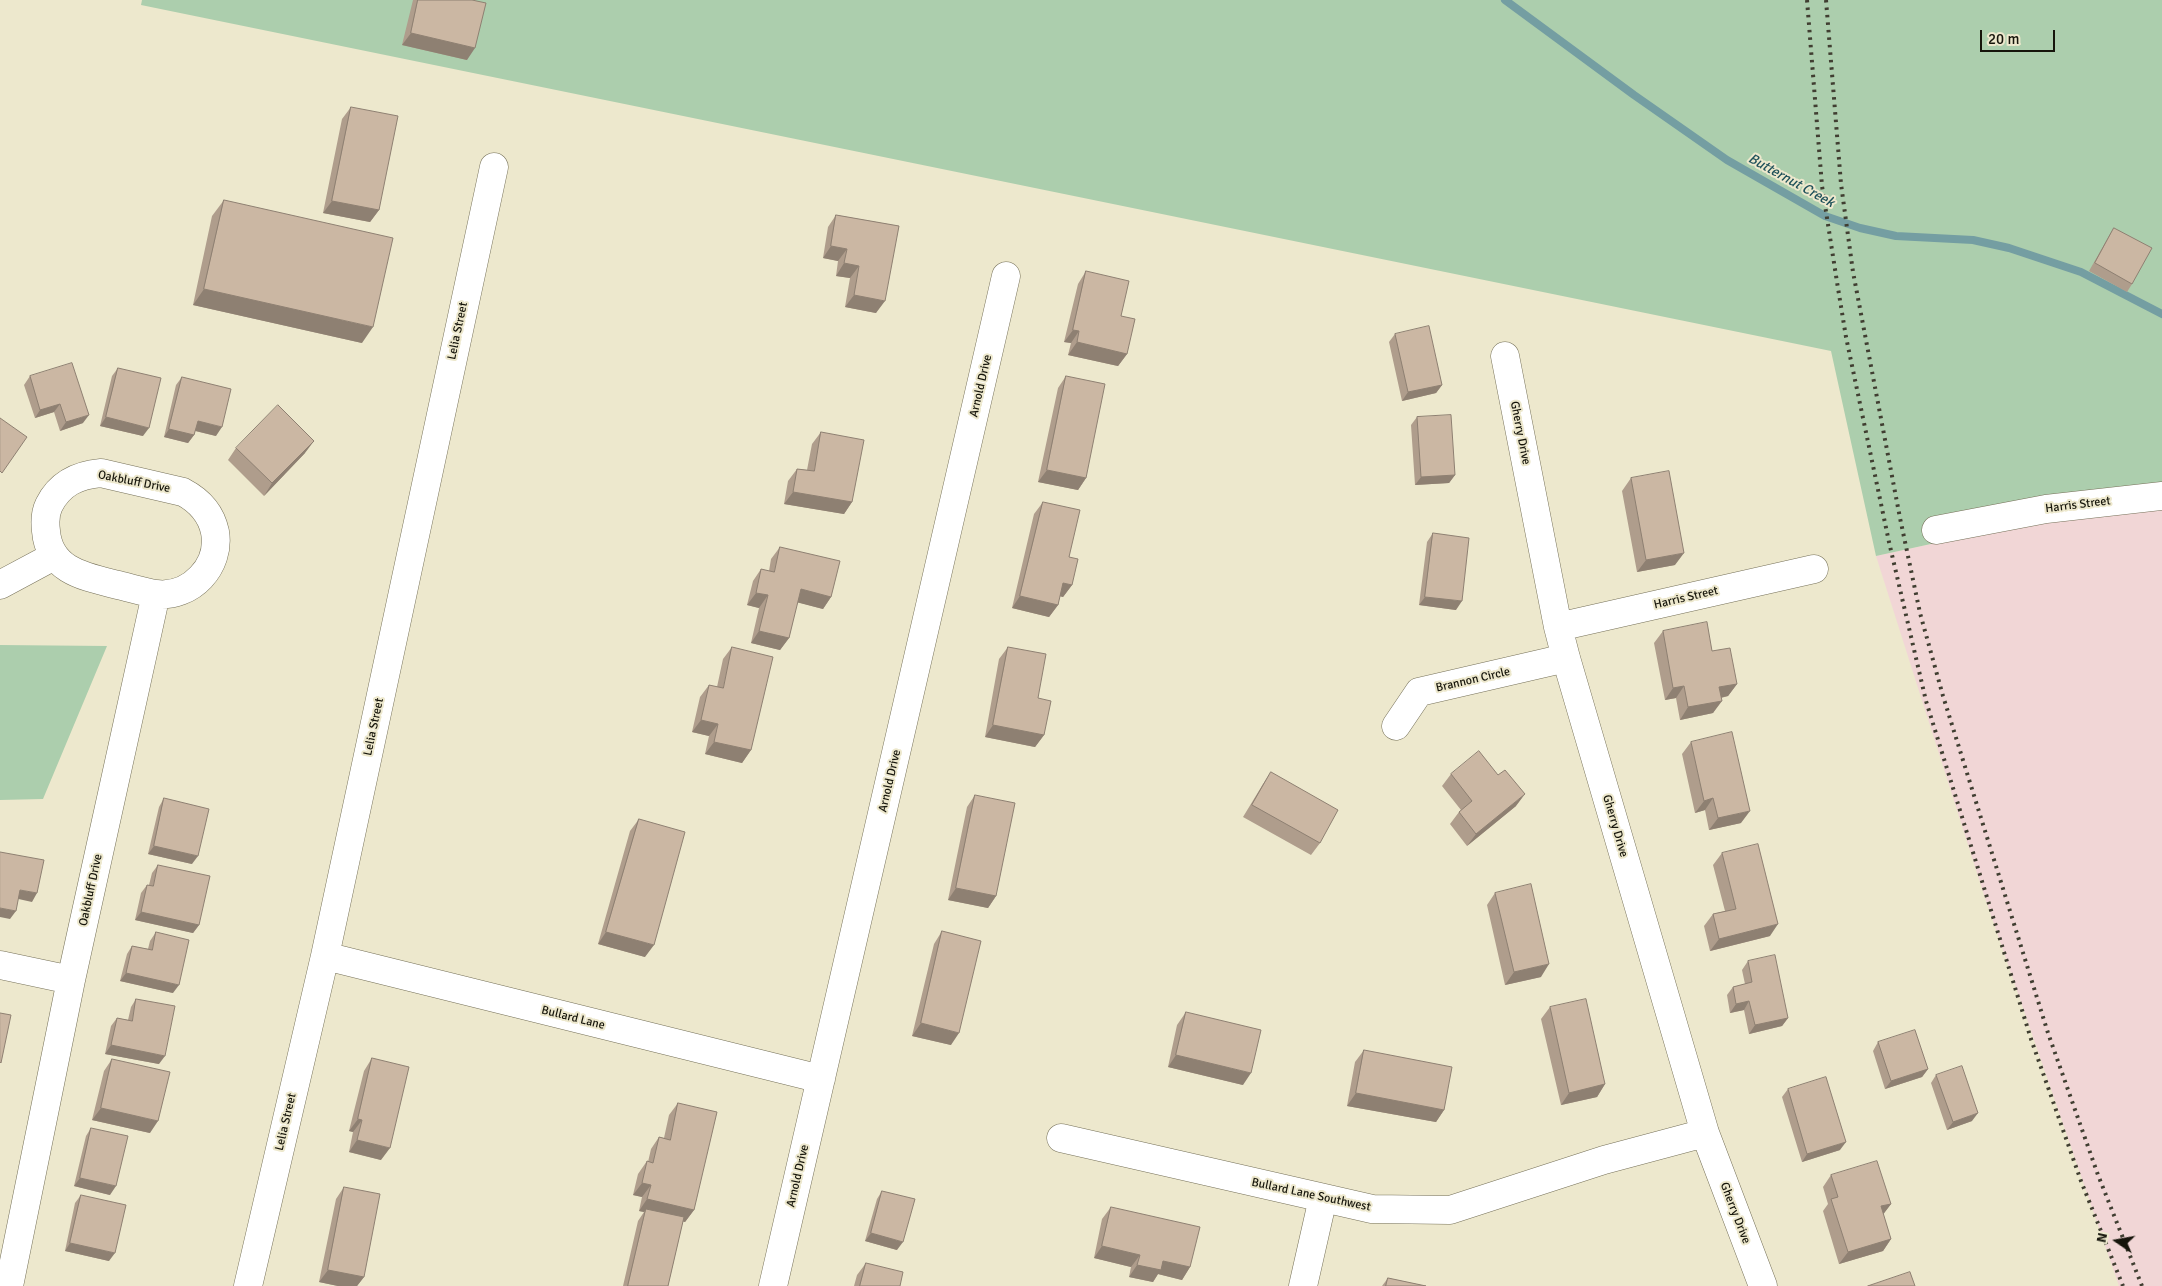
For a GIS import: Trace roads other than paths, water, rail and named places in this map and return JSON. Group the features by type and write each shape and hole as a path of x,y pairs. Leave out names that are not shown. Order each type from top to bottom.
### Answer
{"street":[{"name":"Lelia Street","path":"248,1286 324,956 494,167"},
{"name":"Arnold Drive","path":"772,1286 1006,276"},
{"name":"Gherry Drive","path":"1505,356 1558,627 1566,658 1705,1134 1763,1286"},
{"name":"Oakbluff Drive","path":"101,473 183,492 196,499 205,509 213,524 216,540 213,557 206,572 194,584 179,592 156,594 75,574 63,566 54,556 46,540 45,524 48,507 56,492 69,481 84,474 101,473"},
{"name":"Harris Street","path":"1936,530 2046,509 2162,496"},
{"path":"0,585 54,556"},
{"name":"Harris Street","path":"1558,627 1814,569"},
{"name":"Oakbluff Drive","path":"9,1286 71,980 156,594"},
{"name":"Brannon Circle","path":"1396,726 1419,692 1566,658"},
{"name":"Bullard Lane","path":"324,956 821,1079"},
{"path":"0,965 71,980"},
{"name":"Bullard Lane Southwest","path":"1061,1138 1372,1209 1450,1210 1604,1160 1705,1134"},
{"path":"1302,1286 1324,1198"}],"waterway":[{"name":"Butternut Creek","path":"1505,0 1634,95 1727,160 1825,216 1860,228 1896,236 1973,240 2009,248 2081,272 2162,314"}],"railway":[{"path":"1807,0 1822,186 1846,337 1889,542 1926,701 2031,1039 2081,1181 2123,1286"},
{"path":"1826,0 1841,184 1853,272 1920,613 1943,696 2048,1033 2098,1175 2142,1286"}]}
